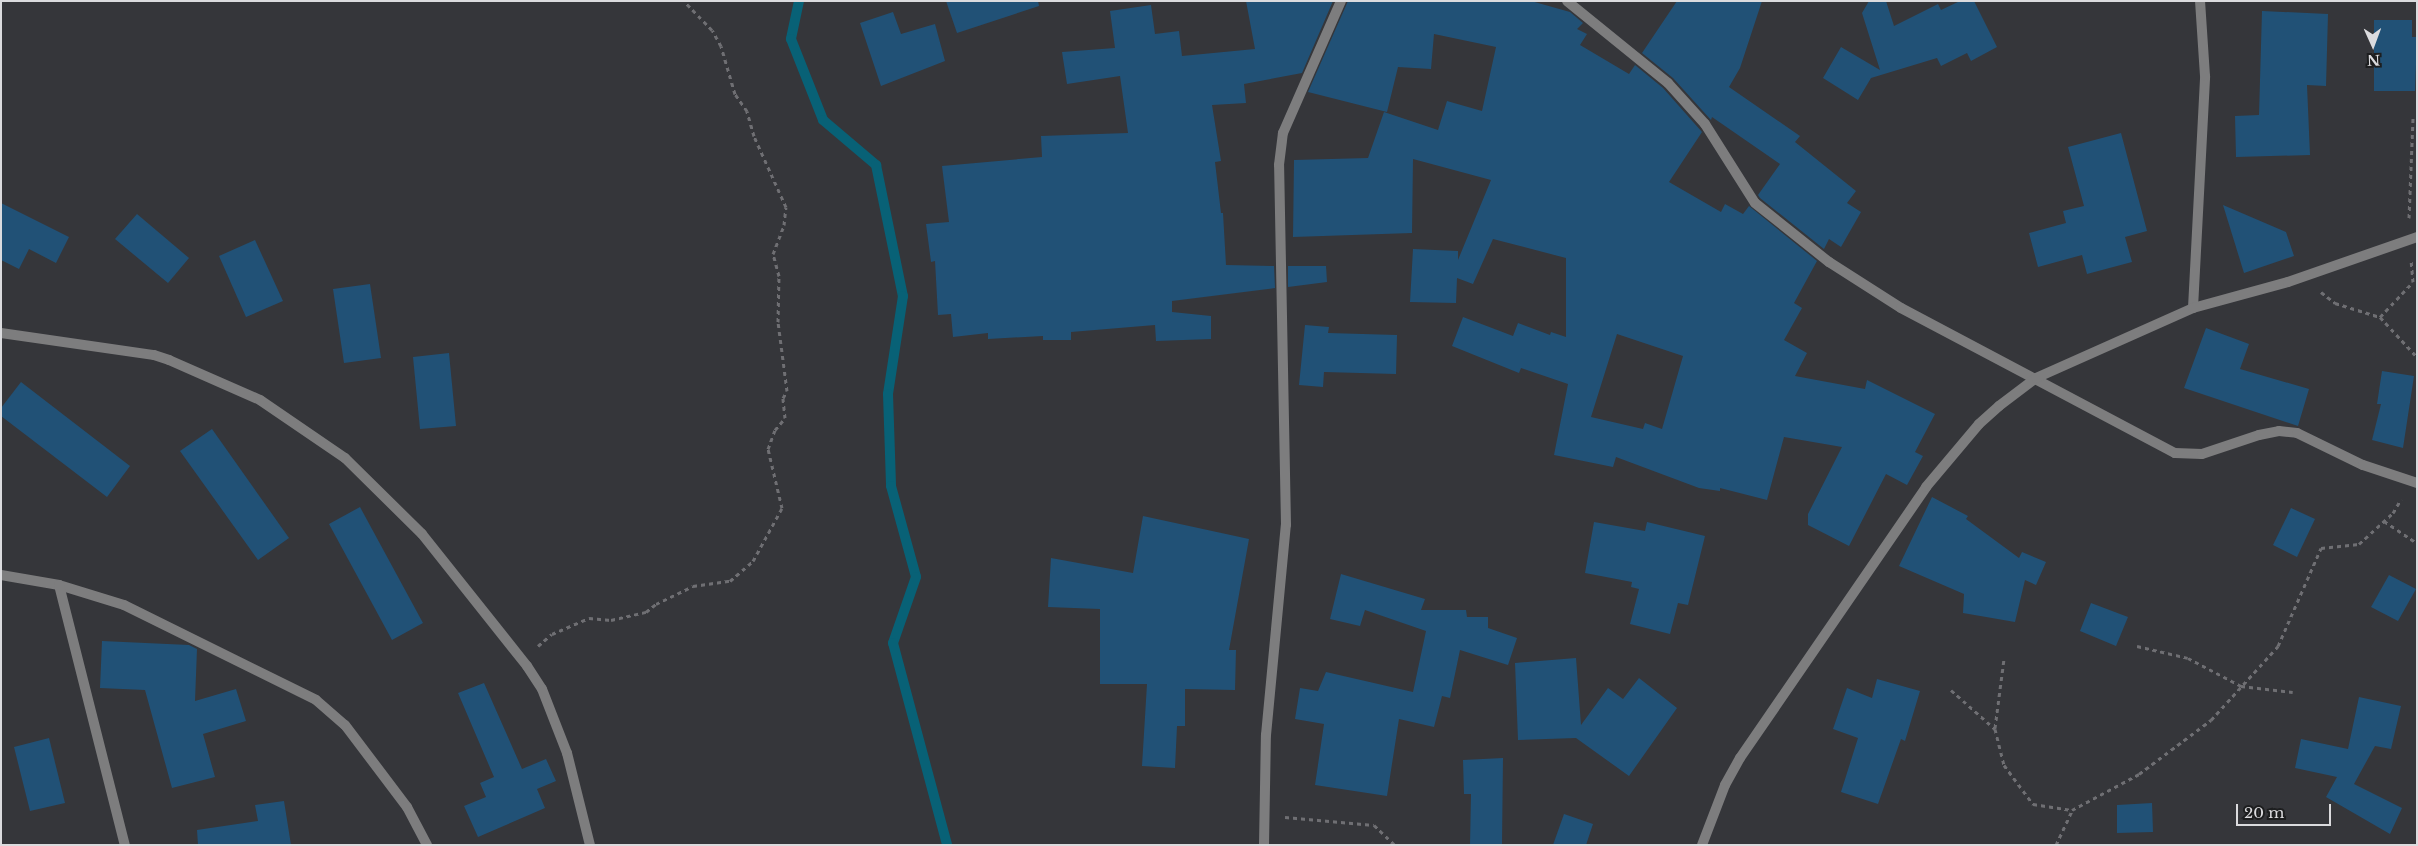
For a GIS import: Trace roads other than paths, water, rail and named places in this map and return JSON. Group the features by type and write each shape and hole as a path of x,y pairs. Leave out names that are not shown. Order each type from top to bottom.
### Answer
{"street":[{"path":"1264,845 1263,815 1266,734 1286,525 1279,165 1284,133 1341,1"},
{"path":"1568,1 1668,83 1705,124 1755,203 1863,285 1953,337 2036,378 2092,412 2175,453 2202,454 2259,435 2279,431 2297,433 2414,483"},
{"path":"2193,308 2205,76 2200,1"},
{"path":"1702,845 1725,785 1740,758 1814,654 1926,487 1978,424 2036,378 2193,308 2300,277 2412,238"},
{"path":"1,333 154,355 192,369 279,412 346,458 422,534 522,660 542,690 567,753 590,845"},
{"path":"1,575 59,586 141,613 316,700 345,725 408,807 427,845"},
{"path":"59,586 125,845"}],"waterway":[{"path":"799,1 791,39 823,120 876,165 903,296 888,394 891,486 916,577 893,643 947,845"}]}
